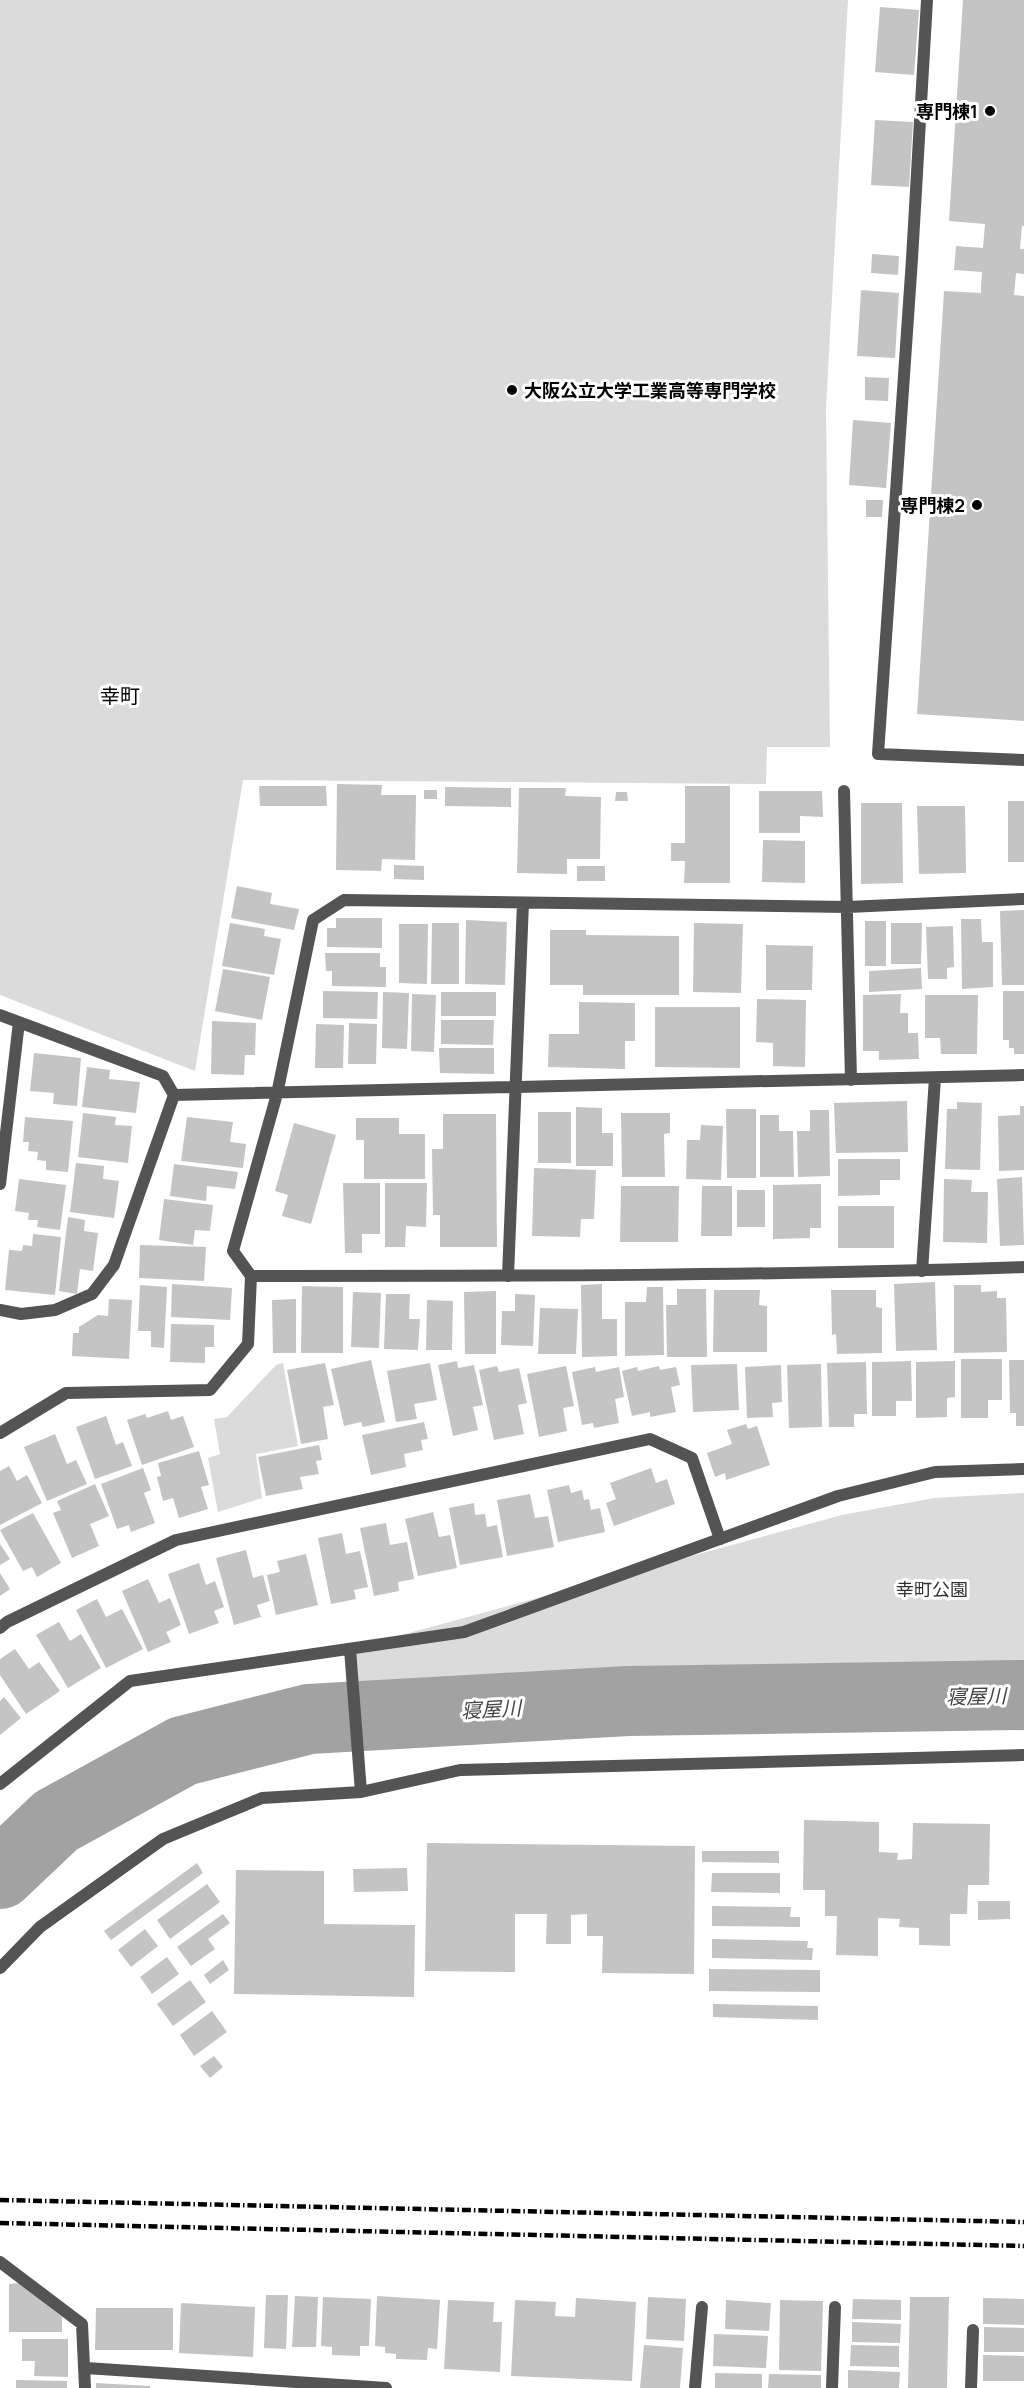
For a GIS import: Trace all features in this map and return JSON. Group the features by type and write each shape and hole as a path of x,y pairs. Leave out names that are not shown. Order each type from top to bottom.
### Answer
{"street":[{"path":"927,0 912,259 878,754 1024,760"},
{"path":"844,791 851,1080"},
{"path":"0,1433 66,1393 210,1390 248,1344 251,1276 233,1251 277,1094 314,920 344,900 848,907 1024,899"},
{"path":"508,1276 523,903"},
{"path":"0,1015 163,1076 174,1095 114,1265 92,1294 55,1310 21,1314 0,1310"},
{"path":"0,1184 19,1022"},
{"path":"174,1095 1024,1076"},
{"path":"922,1271 935,1078"},
{"path":"251,1276 508,1276 922,1271 1024,1267"},
{"path":"0,1628 7,1622 176,1540 650,1439 692,1458 720,1539"},
{"path":"0,1784 130,1681 464,1632 838,1496 935,1472 1024,1469"},
{"path":"350,1649 361,1792"},
{"path":"0,1968 40,1927 163,1839 262,1798 361,1792 460,1770 1024,1755"},
{"path":"0,2262 82,2324 86,2368 85,2388"},
{"path":"695,2388 702,2307"},
{"path":"832,2388 835,2307"},
{"path":"971,2388 973,2331"},
{"path":"86,2368 386,2388"}],"green space":[{"name":"大阪公立大学工業高等専門学校","path":"0,0 848,0 826,409 830,747 767,747 766,784 243,780 195,1071 0,995"},
{"path":"283,1363 298,1446 256,1454 262,1498 218,1512 208,1458 220,1454 214,1419 227,1417 276,1365"},
{"name":"幸町公園","path":"1024,1493 1024,1678 352,1682 350,1649 842,1515 934,1498"}],"building":[{"name":"専門棟2","path":"963,0 1024,0 1024,226 1022,226 1020,249 1024,249 1024,274 1016,273 1014,295 1024,296 1024,721 917,714 944,291 981,293 982,272 954,270 956,246 983,248 985,224 949,221"},
{"path":"880,7 919,10 914,75 875,72"},
{"path":"875,120 913,122 909,187 871,185"},
{"path":"872,254 899,256 898,275 871,273"},
{"path":"861,290 899,293 895,358 857,356"},
{"path":"865,377 889,378 888,401 865,400"},
{"path":"853,420 891,423 886,488 849,485"},
{"path":"866,500 883,500 882,517 866,517"},
{"path":"337,784 382,785 381,795 416,795 415,860 382,859 381,871 336,870"},
{"path":"259,786 326,786 327,806 260,806"},
{"path":"685,786 730,786 730,883 684,883 685,861 671,861 671,843 685,843"},
{"path":"445,787 511,788 511,807 445,806"},
{"path":"519,788 566,788 565,796 601,797 600,859 567,859 567,874 517,873"},
{"path":"424,790 437,790 437,799 424,799"},
{"path":"759,791 822,791 823,817 800,816 800,833 759,833"},
{"path":"616,792 627,792 628,801 615,801"},
{"path":"1008,801 1024,801 1024,862 1008,862"},
{"path":"861,803 902,803 903,883 861,884"},
{"path":"917,806 965,806 966,873 919,874"},
{"path":"763,840 805,841 805,883 762,882"},
{"path":"394,865 424,866 424,880 394,879"},
{"path":"577,866 605,866 605,881 577,881"},
{"path":"237,886 272,893 270,904 299,909 294,930 231,918"},
{"path":"1024,910 1024,985 1002,985 1000,911"},
{"path":"336,918 382,918 382,948 327,947 327,928 336,928"},
{"path":"961,919 981,919 982,942 993,942 993,987 962,989"},
{"path":"466,920 507,922 505,985 465,984"},
{"path":"865,921 886,921 886,966 865,966"},
{"path":"230,923 265,929 264,936 281,939 274,975 222,966"},
{"path":"432,923 459,923 459,984 431,984"},
{"path":"694,923 743,924 741,993 693,992"},
{"path":"891,923 922,923 921,964 891,964"},
{"path":"399,924 428,924 427,984 399,983"},
{"path":"953,926 954,967 947,968 947,979 928,979 926,927"},
{"path":"550,930 586,930 586,935 679,936 679,995 583,995 583,985 550,985"},
{"path":"766,945 813,946 812,990 766,990"},
{"path":"325,953 380,953 380,967 386,967 386,987 332,986 332,971 326,971"},
{"path":"921,968 922,989 869,992 869,971"},
{"path":"223,969 270,977 262,1020 215,1011"},
{"path":"323,991 378,992 377,1019 323,1018"},
{"path":"1003,991 1024,991 1024,1054 1014,1054 1014,1048 1009,1048 1009,1040 1003,1040"},
{"path":"383,992 409,993 407,1049 382,1048"},
{"path":"441,992 496,992 496,1016 441,1016"},
{"path":"412,994 436,995 434,1052 411,1051"},
{"path":"901,994 900,1013 908,1013 908,1033 918,1033 919,1059 879,1060 879,1051 863,1051 863,995"},
{"path":"925,995 978,995 977,1054 941,1054 940,1038 925,1038"},
{"path":"757,999 806,1000 805,1067 773,1066 773,1043 756,1042"},
{"path":"579,1002 635,1003 635,1041 625,1041 625,1069 548,1067 549,1034 579,1034"},
{"path":"655,1007 740,1007 740,1068 655,1067"},
{"path":"441,1020 494,1020 493,1045 441,1044"},
{"path":"212,1021 256,1023 255,1055 245,1055 244,1075 211,1074"},
{"path":"349,1023 377,1024 376,1064 348,1064"},
{"path":"316,1024 344,1025 343,1068 315,1068"},
{"path":"439,1048 494,1048 494,1074 440,1073"},
{"path":"34,1053 81,1058 77,1106 53,1104 54,1093 30,1091"},
{"path":"87,1067 110,1070 109,1079 140,1082 136,1113 82,1107"},
{"path":"907,1101 908,1152 836,1153 834,1103"},
{"path":"957,1102 982,1103 980,1170 945,1169 947,1109 957,1109"},
{"path":"1020,1106 1024,1106 1024,1170 999,1171 998,1116 1020,1115"},
{"path":"576,1107 602,1108 602,1133 613,1133 613,1166 576,1166"},
{"path":"726,1109 756,1109 756,1178 727,1178"},
{"path":"810,1110 829,1110 830,1176 798,1177 797,1131 810,1131"},
{"path":"538,1112 571,1112 571,1163 538,1163"},
{"path":"83,1113 116,1117 115,1125 132,1126 128,1163 78,1157"},
{"path":"621,1113 670,1113 670,1133 664,1134 665,1177 622,1177"},
{"path":"443,1114 496,1114 497,1247 440,1247 440,1215 433,1215 432,1149 443,1149"},
{"path":"760,1115 779,1115 779,1131 793,1131 794,1177 760,1177"},
{"path":"25,1117 73,1121 68,1172 46,1170 46,1161 37,1160 38,1152 28,1151 29,1142 23,1142"},
{"path":"187,1117 233,1122 230,1142 246,1144 243,1168 181,1161"},
{"path":"356,1118 399,1118 399,1134 425,1134 425,1179 364,1179 364,1140 356,1140"},
{"path":"294,1123 336,1135 311,1224 282,1216 288,1195 275,1191"},
{"path":"701,1125 723,1126 721,1180 686,1179 687,1140 700,1140"},
{"path":"838,1159 900,1159 900,1180 880,1180 880,1195 838,1196"},
{"path":"76,1163 104,1166 103,1179 119,1181 114,1218 70,1212"},
{"path":"174,1164 238,1172 235,1189 207,1186 206,1201 170,1196"},
{"path":"534,1168 596,1170 594,1219 581,1219 580,1237 532,1236"},
{"path":"1022,1177 1024,1245 1000,1246 997,1179"},
{"path":"19,1179 66,1185 60,1230 37,1227 38,1220 28,1220 29,1213 15,1211"},
{"path":"944,1179 972,1180 971,1192 988,1192 987,1243 943,1242"},
{"path":"343,1183 380,1183 380,1234 362,1234 362,1253 345,1253"},
{"path":"385,1183 427,1183 426,1227 406,1226 405,1247 385,1247"},
{"path":"821,1184 821,1228 810,1228 810,1238 773,1239 773,1185"},
{"path":"621,1186 679,1186 678,1242 620,1242"},
{"path":"702,1186 732,1186 732,1236 701,1236"},
{"path":"737,1190 765,1190 765,1227 737,1227"},
{"path":"164,1199 213,1205 210,1231 195,1230 193,1245 159,1240"},
{"path":"838,1206 894,1206 894,1248 838,1248"},
{"path":"68,1217 85,1220 84,1231 98,1233 93,1271 80,1269 77,1294 59,1291"},
{"path":"33,1234 61,1237 55,1295 5,1290 9,1250 22,1251 23,1245 32,1246"},
{"path":"140,1245 206,1247 204,1281 139,1278"},
{"path":"935,1282 937,1350 896,1351 894,1284"},
{"path":"172,1284 232,1288 230,1320 171,1317"},
{"path":"602,1284 602,1319 617,1319 617,1356 582,1357 581,1285"},
{"path":"140,1285 167,1287 164,1348 151,1347 151,1331 138,1331"},
{"path":"954,1285 981,1285 981,1292 997,1291 997,1298 1006,1298 1007,1352 954,1353"},
{"path":"302,1286 343,1287 343,1353 301,1353"},
{"path":"647,1287 663,1287 664,1355 625,1356 625,1302 646,1302"},
{"path":"677,1289 706,1289 707,1357 667,1357 666,1305 677,1305"},
{"path":"714,1290 760,1290 759,1305 767,1306 767,1352 713,1352"},
{"path":"831,1290 876,1290 876,1307 882,1308 882,1353 837,1354 836,1334 832,1335"},
{"path":"496,1291 496,1354 465,1354 464,1292"},
{"path":"353,1292 381,1293 379,1348 351,1347"},
{"path":"386,1294 410,1294 409,1319 420,1319 418,1350 384,1349"},
{"path":"515,1294 535,1295 533,1346 501,1345 502,1311 515,1311"},
{"path":"109,1299 132,1300 129,1359 72,1356 73,1333 79,1333 79,1327 98,1315 108,1316"},
{"path":"296,1299 296,1353 273,1353 272,1300"},
{"path":"427,1300 453,1301 452,1350 426,1350"},
{"path":"540,1308 578,1309 576,1354 538,1354"},
{"path":"171,1324 214,1325 214,1347 205,1347 205,1363 170,1362"},
{"path":"961,1359 1002,1359 1002,1400 988,1400 988,1418 961,1418"},
{"path":"371,1360 385,1422 363,1427 361,1422 344,1426 331,1369"},
{"path":"1009,1360 1024,1360 1024,1426 1016,1426 1016,1413 1010,1413"},
{"path":"457,1361 458,1368 474,1365 483,1405 473,1407 478,1430 453,1436 438,1365"},
{"path":"911,1361 912,1401 896,1401 896,1416 872,1416 872,1362"},
{"path":"955,1361 955,1397 947,1398 947,1417 916,1418 916,1362"},
{"path":"866,1362 867,1414 854,1414 854,1427 829,1427 827,1363"},
{"path":"325,1363 334,1405 323,1407 328,1439 301,1444 287,1370"},
{"path":"430,1363 437,1400 414,1404 417,1419 396,1422 387,1371"},
{"path":"737,1364 739,1410 693,1412 691,1365"},
{"path":"821,1364 822,1427 789,1428 787,1365"},
{"path":"781,1365 782,1402 772,1403 773,1417 747,1418 745,1367"},
{"path":"497,1366 499,1372 519,1368 527,1403 518,1405 524,1434 494,1440 479,1370"},
{"path":"566,1366 574,1406 563,1408 567,1431 539,1437 527,1374"},
{"path":"659,1366 660,1370 676,1367 680,1385 671,1387 676,1412 650,1417 650,1412 632,1416 622,1371 637,1367 638,1371"},
{"path":"595,1367 596,1372 619,1367 624,1397 615,1399 619,1423 594,1428 593,1423 582,1425 572,1372"},
{"path":"168,1411 171,1420 183,1416 194,1447 142,1465 127,1420 145,1414 147,1418"},
{"path":"106,1416 116,1445 123,1442 132,1466 95,1479 76,1427"},
{"path":"424,1422 428,1439 421,1440 423,1450 404,1454 406,1467 371,1475 362,1435"},
{"path":"746,1424 748,1429 757,1426 770,1465 726,1480 725,1473 715,1477 707,1453 732,1444 727,1430"},
{"path":"55,1434 67,1464 76,1460 87,1484 47,1501 24,1447"},
{"path":"319,1445 322,1460 316,1461 319,1474 300,1477 303,1489 266,1496 258,1457"},
{"path":"199,1451 209,1485 201,1487 208,1509 179,1518 173,1498 163,1501 157,1477 161,1476 158,1463"},
{"path":"9,1466 17,1481 27,1475 42,1503 0,1525 0,1471"},
{"path":"143,1468 151,1490 144,1493 155,1523 131,1532 129,1525 117,1529 101,1484"},
{"path":"651,1468 656,1483 667,1479 675,1504 614,1526 606,1503 616,1499 610,1483"},
{"path":"95,1484 109,1516 90,1524 99,1546 72,1558 53,1513 61,1510 57,1501"},
{"path":"569,1485 571,1493 582,1490 584,1500 589,1499 591,1510 600,1508 605,1532 558,1542 547,1490"},
{"path":"530,1494 535,1518 548,1516 554,1547 507,1556 497,1500"},
{"path":"474,1503 475,1515 485,1514 487,1527 497,1525 503,1557 460,1565 449,1508"},
{"path":"433,1512 439,1537 450,1535 457,1568 418,1576 405,1519"},
{"path":"33,1513 61,1563 37,1577 32,1567 23,1571 0,1530"},
{"path":"386,1523 390,1545 407,1542 414,1579 398,1582 399,1591 374,1596 360,1528"},
{"path":"342,1533 346,1554 360,1551 368,1587 354,1590 356,1599 331,1604 318,1538"},
{"path":"0,1544 10,1559 0,1565"},
{"path":"246,1550 253,1578 263,1575 270,1601 257,1605 261,1617 234,1625 216,1558"},
{"path":"306,1554 318,1605 276,1615 267,1575 280,1572 277,1561"},
{"path":"199,1563 206,1585 215,1581 224,1607 214,1611 219,1623 189,1634 168,1574"},
{"path":"0,1573 10,1589 0,1596"},
{"path":"148,1579 159,1603 170,1598 181,1625 166,1632 171,1642 148,1652 122,1591"},
{"path":"97,1599 106,1617 122,1609 143,1649 106,1668 76,1610"},
{"path":"59,1622 70,1641 81,1634 101,1668 68,1688 36,1635"},
{"path":"15,1649 29,1669 39,1662 60,1691 26,1714 0,1675 0,1659"},
{"path":"4,1697 21,1718 0,1735 0,1701"},
{"path":"804,1820 879,1822 879,1852 898,1853 897,1860 912,1859 913,1823 990,1824 989,1885 968,1885 967,1914 950,1914 950,1946 919,1945 919,1928 899,1927 900,1919 878,1918 878,1956 836,1955 837,1916 825,1916 825,1890 803,1890"},
{"path":"427,1843 695,1846 694,1974 602,1973 603,1936 587,1936 587,1914 571,1915 571,1944 546,1944 547,1914 515,1914 515,1972 425,1971"},
{"path":"702,1851 779,1851 779,1863 702,1862"},
{"path":"197,1863 203,1873 111,1940 104,1931"},
{"path":"407,1868 408,1891 354,1892 353,1869"},
{"path":"236,1870 324,1871 324,1924 415,1925 414,1997 234,1994"},
{"path":"712,1873 780,1873 780,1893 711,1892"},
{"path":"207,1884 220,1902 170,1939 157,1920"},
{"path":"978,1901 1010,1901 1010,1919 978,1920"},
{"path":"712,1906 791,1907 790,1917 800,1917 800,1927 712,1926"},
{"path":"223,1914 230,1923 208,1939 215,1949 191,1966 177,1947"},
{"path":"145,1929 158,1946 131,1967 118,1950"},
{"path":"712,1939 808,1941 807,1948 813,1948 812,1960 712,1958"},
{"path":"167,1957 179,1974 152,1994 140,1977"},
{"path":"223,1960 229,1970 210,1984 204,1975"},
{"path":"709,1969 820,1970 820,1992 709,1991"},
{"path":"190,1980 206,2002 173,2026 157,2004"},
{"path":"713,2004 818,2006 818,2020 713,2017"},
{"path":"212,2011 227,2032 194,2056 180,2035"},
{"path":"214,2056 223,2067 210,2078 200,2066"},
{"path":"20,2283 62,2317 62,2332 9,2332 9,2284"},
{"path":"266,2295 288,2295 286,2349 264,2348"},
{"path":"295,2296 318,2297 316,2347 292,2347"},
{"path":"377,2296 440,2300 437,2349 428,2348 427,2360 396,2359 396,2354 385,2353 385,2347 375,2346"},
{"path":"323,2297 371,2299 369,2346 360,2346 360,2356 332,2355 332,2347 321,2346"},
{"path":"648,2297 686,2299 684,2341 646,2339"},
{"path":"910,2297 949,2297 947,2388 908,2388"},
{"path":"576,2298 636,2302 632,2381 511,2376 515,2300 556,2302 555,2316 575,2317"},
{"path":"983,2298 1024,2299 1024,2325 983,2324"},
{"path":"853,2299 901,2300 901,2320 852,2319"},
{"path":"448,2300 494,2302 493,2322 502,2322 500,2372 444,2369"},
{"path":"726,2300 771,2303 769,2331 725,2329"},
{"path":"780,2300 823,2301 821,2371 779,2370"},
{"path":"181,2303 255,2307 253,2357 179,2353"},
{"path":"96,2308 173,2308 173,2350 95,2350"},
{"path":"852,2322 901,2324 900,2343 852,2342"},
{"path":"984,2327 1024,2328 1024,2352 984,2352"},
{"path":"714,2334 768,2336 766,2368 713,2366"},
{"path":"22,2339 68,2339 68,2377 34,2376 35,2361 22,2361"},
{"path":"644,2345 683,2348 680,2388 640,2388"},
{"path":"851,2345 899,2346 899,2367 850,2366"},
{"path":"983,2355 1024,2356 1024,2381 983,2381"},
{"path":"848,2370 900,2372 899,2388 848,2388"},
{"path":"715,2373 762,2374 762,2388 715,2388"},
{"path":"769,2374 821,2375 821,2388 768,2388"},
{"path":"16,2380 67,2381 67,2388 16,2388"},
{"path":"96,2383 150,2386 150,2388 96,2388"}],"waterway":[{"name":"寝屋川","path":"0,1874 56,1821 183,1751 309,1719 628,1701 1024,1695"}],"railway":[{"path":"0,2200 1024,2222"},
{"path":"0,2223 1024,2246"}],"place":[{"name":"専門棟1","path":"990,111"},
{"name":"大阪公立大学工業高等専門学校","path":"512,390"},
{"name":"専門棟2","path":"977,505"}],"district":[{"name":"幸町","path":"120,695"}]}
